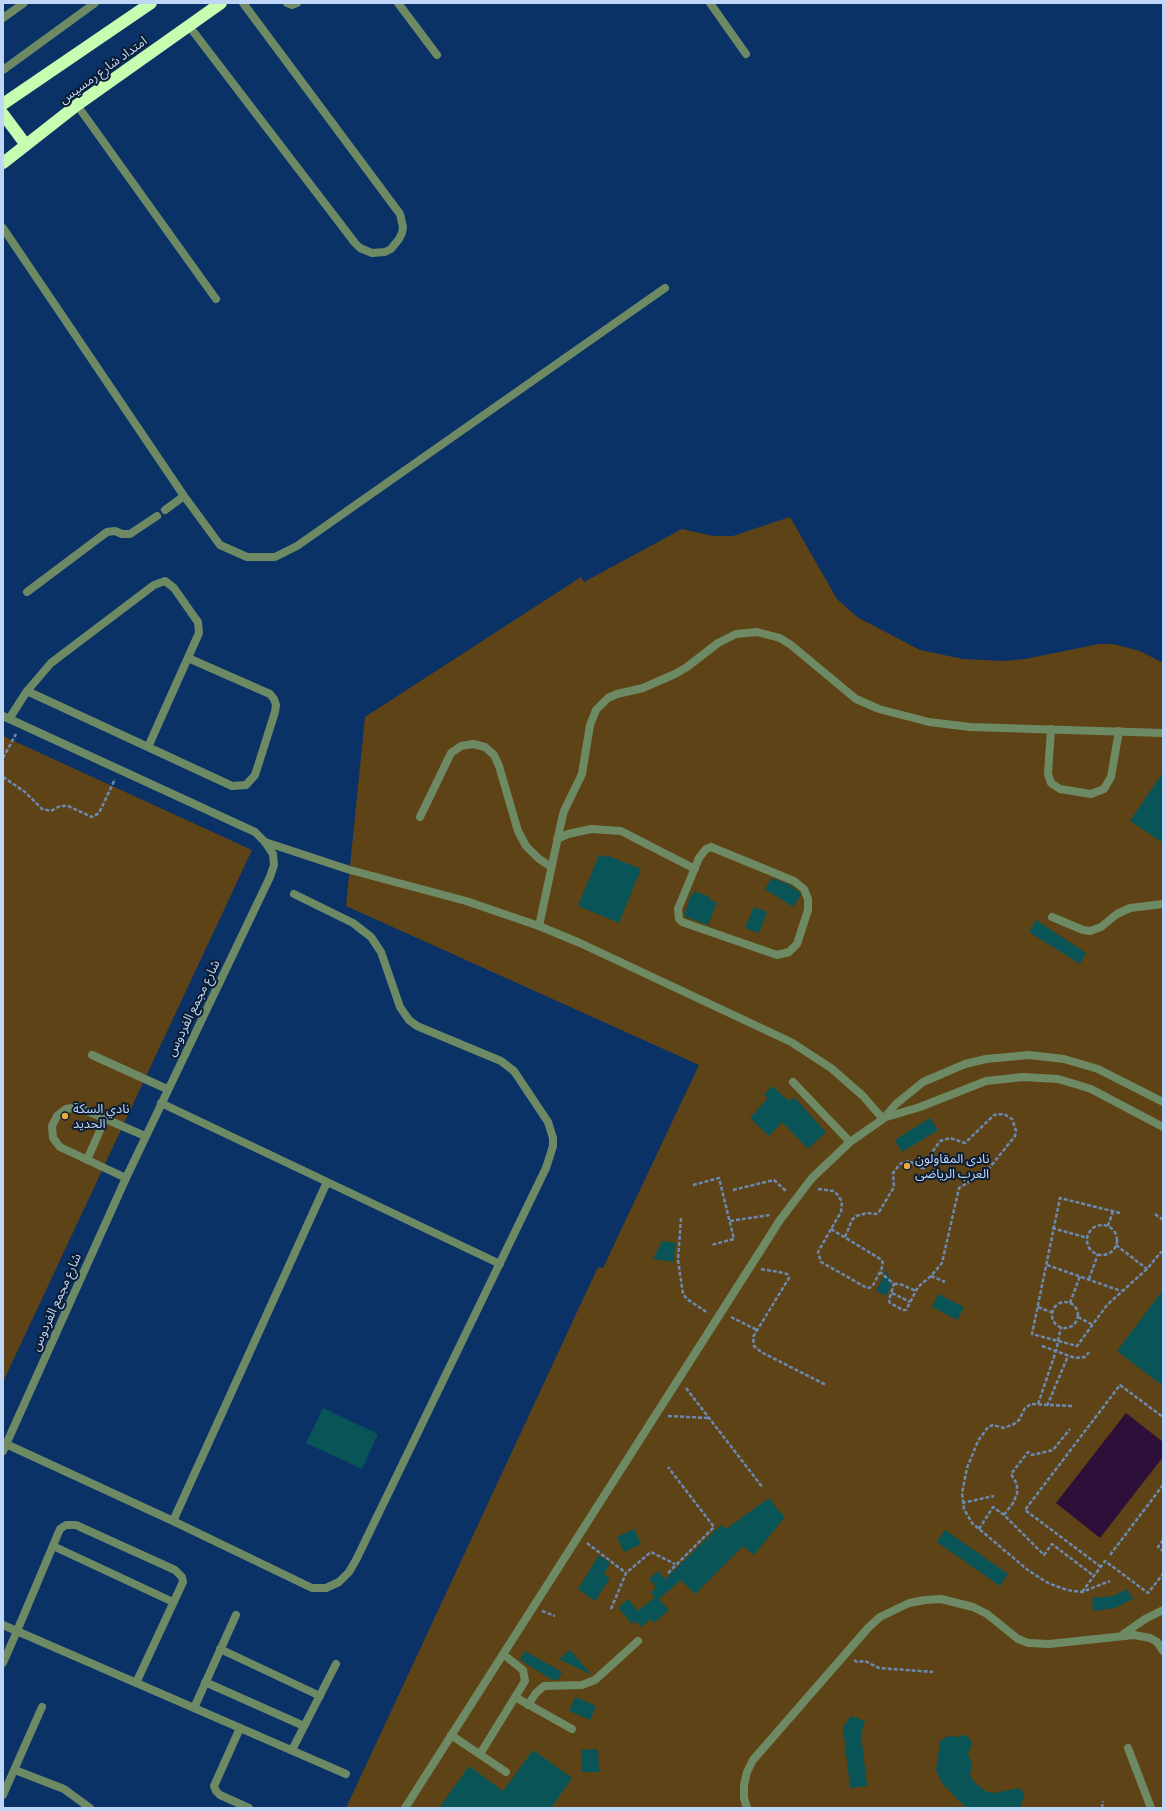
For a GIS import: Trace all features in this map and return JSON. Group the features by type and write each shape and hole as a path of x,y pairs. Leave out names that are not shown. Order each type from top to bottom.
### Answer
{"highway":[{"name":"امتداد شارع رمسيس","path":"3,104 150,3"},
{"name":"امتداد شارع رمسيس","path":"3,163 77,105 221,3"},
{"path":"3,114 26,145"}],"street":[{"path":"3,18 24,3"},
{"path":"3,70 95,3"},
{"path":"189,26 355,243 360,248 372,253 385,252 391,249 402,233 400,214 243,3"},
{"path":"287,3 292,5 297,3"},
{"path":"398,3 437,55"},
{"path":"710,3 746,54"},
{"path":"77,105 216,299"},
{"path":"3,228 184,496 220,545 247,557 275,557 297,546 665,288"},
{"path":"165,510 184,496"},
{"path":"28,592 107,532 115,531 122,534 130,534 157,516"},
{"path":"6,718 42,672 60,656 159,582 165,581 170,583 198,622 199,633 148,747"},
{"path":"539,926 564,811 582,774 592,718 601,704 616,694 643,688 675,674 693,663 718,643 736,634 757,632 780,638 791,645 847,693 879,709 950,725 1163,734"},
{"path":"27,690 232,786 246,785 255,775 275,712 276,705 274,699 270,694 188,658"},
{"name":"شارع مجمع الفردوس","path":"4,1448 145,1136 270,877 274,865 273,854 265,842 255,832 6,718"},
{"path":"1051,730 1048,774 1051,783 1060,789 1091,794 1104,789 1111,777 1119,731"},
{"path":"420,817 451,753 461,746 473,744 484,747 494,755 499,766 518,831 526,846 538,858 551,867"},
{"path":"557,839 568,834 591,829 621,831 695,869"},
{"path":"265,842 350,870 428,889 539,926 791,1042 831,1068 863,1096 883,1119"},
{"path":"711,847 799,884 807,894 809,904 800,937 794,949 790,952 777,955 682,922 677,916 678,909 695,869 702,853 711,847"},
{"path":"4,1448 173,1521 312,1588 326,1588 339,1582 349,1572 356,1560 546,1168 553,1146 553,1138 548,1122 520,1077 508,1065 417,1026 409,1020 397,1001 381,952 363,929 353,922 294,894"},
{"path":"1052,917 1090,931 1102,927 1117,914 1130,908 1163,904"},
{"path":"92,1055 167,1089"},
{"path":"405,1808 780,1220 803,1189 850,1142 883,1119 909,1092 938,1075 965,1064 1007,1056 1046,1056 1081,1063 1114,1076 1163,1102"},
{"path":"883,1119 920,1107 967,1087 986,1081 1023,1077 1058,1079 1091,1089 1163,1127"},
{"path":"793,1082 850,1142"},
{"path":"161,1103 500,1264"},
{"path":"126,1178 60,1147 53,1138 52,1126 56,1116 66,1108 78,1107 145,1136"},
{"path":"87,1160 105,1119"},
{"path":"173,1521 328,1182"},
{"path":"3,1663 60,1529 66,1525 76,1525 175,1570 182,1577 183,1582 136,1683"},
{"path":"53,1546 173,1602"},
{"path":"747,1808 744,1798 744,1785 747,1772 753,1760 868,1628 880,1617 904,1605 925,1600 952,1601 973,1607 987,1614 1018,1639 1033,1644 1049,1644 1134,1635 1150,1638 1156,1642 1163,1651"},
{"path":"1121,1636 1145,1619 1163,1610"},
{"path":"194,1708 236,1615"},
{"path":"3,1625 346,1774"},
{"path":"528,1705 536,1693 544,1686 582,1685 595,1680 638,1641"},
{"path":"220,1649 320,1696"},
{"path":"480,1754 525,1681 525,1673 503,1654"},
{"path":"292,1750 336,1664"},
{"path":"205,1682 304,1726"},
{"path":"515,1697 572,1729"},
{"path":"3,1796 42,1707"},
{"path":"240,1728 214,1786 220,1795 249,1808"},
{"path":"451,1734 506,1772"},
{"path":"1128,1748 1151,1808"},
{"path":"15,1770 64,1789 90,1808"}],"path":[{"path":"3,758 21,724"},
{"path":"3,777 25,792 42,809 51,811 60,806 68,806 92,817 99,813 119,769"},
{"path":"845,1237 852,1220 856,1216 867,1213 876,1214 879,1212 894,1187 893,1173 900,1164 909,1161 921,1168 924,1168 933,1161 933,1151 940,1141 950,1138 965,1143 994,1115 1004,1114 1008,1116 1015,1124 1015,1136 987,1171 959,1188 943,1259 931,1276 916,1290 905,1310 891,1304 889,1300 894,1284"},
{"path":"693,1185 720,1178 734,1239 711,1245"},
{"path":"733,1190 774,1180 795,1198"},
{"path":"803,1189 829,1190 837,1194 842,1202 841,1212 831,1229 818,1252 819,1258 824,1265 867,1288 873,1286 883,1265 882,1260 831,1229"},
{"path":"1120,1213 1060,1198 1052,1228 1047,1265 1032,1334 1077,1346 1121,1291 1147,1269 1161,1252 1163,1253"},
{"path":"1108,1226 1113,1211"},
{"path":"730,1221 770,1214 780,1220"},
{"path":"1155,1214 1163,1220"},
{"path":"681,1218 678,1260 683,1294 687,1299 719,1315 757,1330"},
{"path":"1098,1226 1108,1226 1116,1234 1116,1245 1109,1253 1098,1254 1091,1249 1088,1238 1093,1229 1098,1226"},
{"path":"1052,1228 1088,1238"},
{"path":"1116,1245 1147,1269"},
{"path":"1089,1279 1098,1254"},
{"path":"1047,1265 1121,1291"},
{"path":"747,1271 764,1269 773,1270 787,1274 789,1278 757,1330 752,1342 757,1349 826,1385"},
{"path":"880,1272 894,1284 900,1284 916,1290"},
{"path":"931,1276 945,1282"},
{"path":"1070,1303 1080,1276"},
{"path":"892,1293 910,1302"},
{"path":"1065,1302 1070,1303 1077,1308 1077,1322 1070,1327 1061,1327 1054,1322 1052,1313 1057,1305 1065,1302"},
{"path":"1038,1308 1052,1313"},
{"path":"1078,1317 1093,1325"},
{"path":"1038,1404 1056,1351 1061,1327"},
{"path":"1042,1346 1068,1356 1082,1358 1089,1352"},
{"path":"1047,1406 1068,1356"},
{"path":"679,1378 763,1488"},
{"path":"1101,1567 1025,1510 1120,1385 1163,1418"},
{"path":"1072,1406 1047,1406 1038,1404 1028,1406 1019,1420 1009,1426 1004,1428 993,1425 988,1427 978,1441 967,1468 962,1493 962,1503 968,1518 1037,1577 1056,1586 1082,1592 1110,1581"},
{"path":"653,1418 681,1416 709,1418"},
{"path":"1004,1515 1014,1503 1017,1494 1017,1484 1010,1474 1028,1452 1032,1456 1054,1450 1070,1429"},
{"path":"668,1467 714,1527 668,1572"},
{"path":"1110,1555 1163,1486"},
{"path":"962,1503 994,1496"},
{"path":"980,1528 992,1508 1004,1515 1044,1555 1052,1544 1094,1576"},
{"path":"578,1536 626,1573"},
{"path":"1163,1540 1158,1547 1163,1551"},
{"path":"611,1609 626,1573 651,1552 675,1564"},
{"path":"1082,1592 1105,1561 1148,1593 1163,1574"},
{"path":"847,1652 857,1662 865,1661 879,1668 933,1672"},
{"path":"1102,1808 1103,1801"}],"shaded area":[{"name":"نادى المقاولون العرب الرياضى","path":"790,517 837,599 857,617 920,650 963,659 1004,661 1025,659 1099,644 1113,644 1140,651 1163,663 1163,1808 346,1808 598,1267 603,1268 699,1065 346,906 365,717 581,577 584,582 682,529 713,536 733,536"},
{"name":"نادي السكة الحديد","path":"3,736 252,850 3,1382"},
{"path":"1126,1413 1163,1442 1163,1457 1100,1538 1056,1503"}],"building":[{"path":"1163,772 1163,843 1130,821"},
{"path":"599,855 605,857 606,855 641,869 619,923 578,906"},
{"path":"772,878 788,884 799,892 801,895 793,907 765,889"},
{"path":"694,891 710,897 709,899 717,903 708,925 684,916 691,894 693,895"},
{"path":"754,907 767,912 759,933 745,928"},
{"path":"1036,920 1086,953 1080,964 1029,932"},
{"path":"772,1086 789,1101 794,1097 826,1132 808,1149 782,1122 769,1136 750,1118 768,1098 764,1095"},
{"path":"930,1118 938,1130 902,1152 895,1140"},
{"path":"662,1241 675,1243 674,1262 653,1259"},
{"path":"887,1270 891,1286 886,1296 876,1291"},
{"path":"1163,1290 1163,1386 1117,1351"},
{"path":"938,1294 964,1307 957,1320 932,1307"},
{"path":"323,1408 378,1434 362,1469 306,1443"},
{"path":"769,1498 785,1517 754,1555 743,1546 695,1594 681,1580 659,1599 669,1610 654,1623 651,1619 641,1627 635,1621 632,1624 618,1608 628,1599 638,1611 655,1597 651,1593 656,1587 649,1579 658,1571 665,1579 721,1525 726,1529"},
{"path":"634,1529 641,1544 624,1552 617,1537"},
{"path":"945,1530 1008,1574 1000,1586 937,1542"},
{"path":"599,1555 610,1563 604,1574 610,1578 595,1601 578,1589"},
{"path":"1127,1589 1133,1599 1115,1608 1093,1611 1092,1598 1113,1596"},
{"path":"570,1650 592,1675 559,1659"},
{"path":"525,1651 562,1672 558,1680 553,1680 520,1660"},
{"path":"575,1697 596,1706 590,1720 569,1711"},
{"path":"851,1716 865,1721 861,1734 867,1786 850,1788 843,1727"},
{"path":"963,1735 967,1736 971,1741 972,1745 968,1753 972,1765 970,1776 976,1784 987,1792 994,1793 1019,1788 1024,1793 1020,1808 969,1808 963,1805 942,1783 936,1770 940,1741 948,1736 957,1737"},
{"path":"598,1749 599,1772 582,1772 581,1750"},
{"path":"533,1750 572,1778 551,1808 439,1808 469,1766 503,1791"}],"place":[{"name":"نادي السكة الحديد","path":"65,1116"},
{"name":"نادى المقاولون العرب الرياضى","path":"907,1166"}]}
